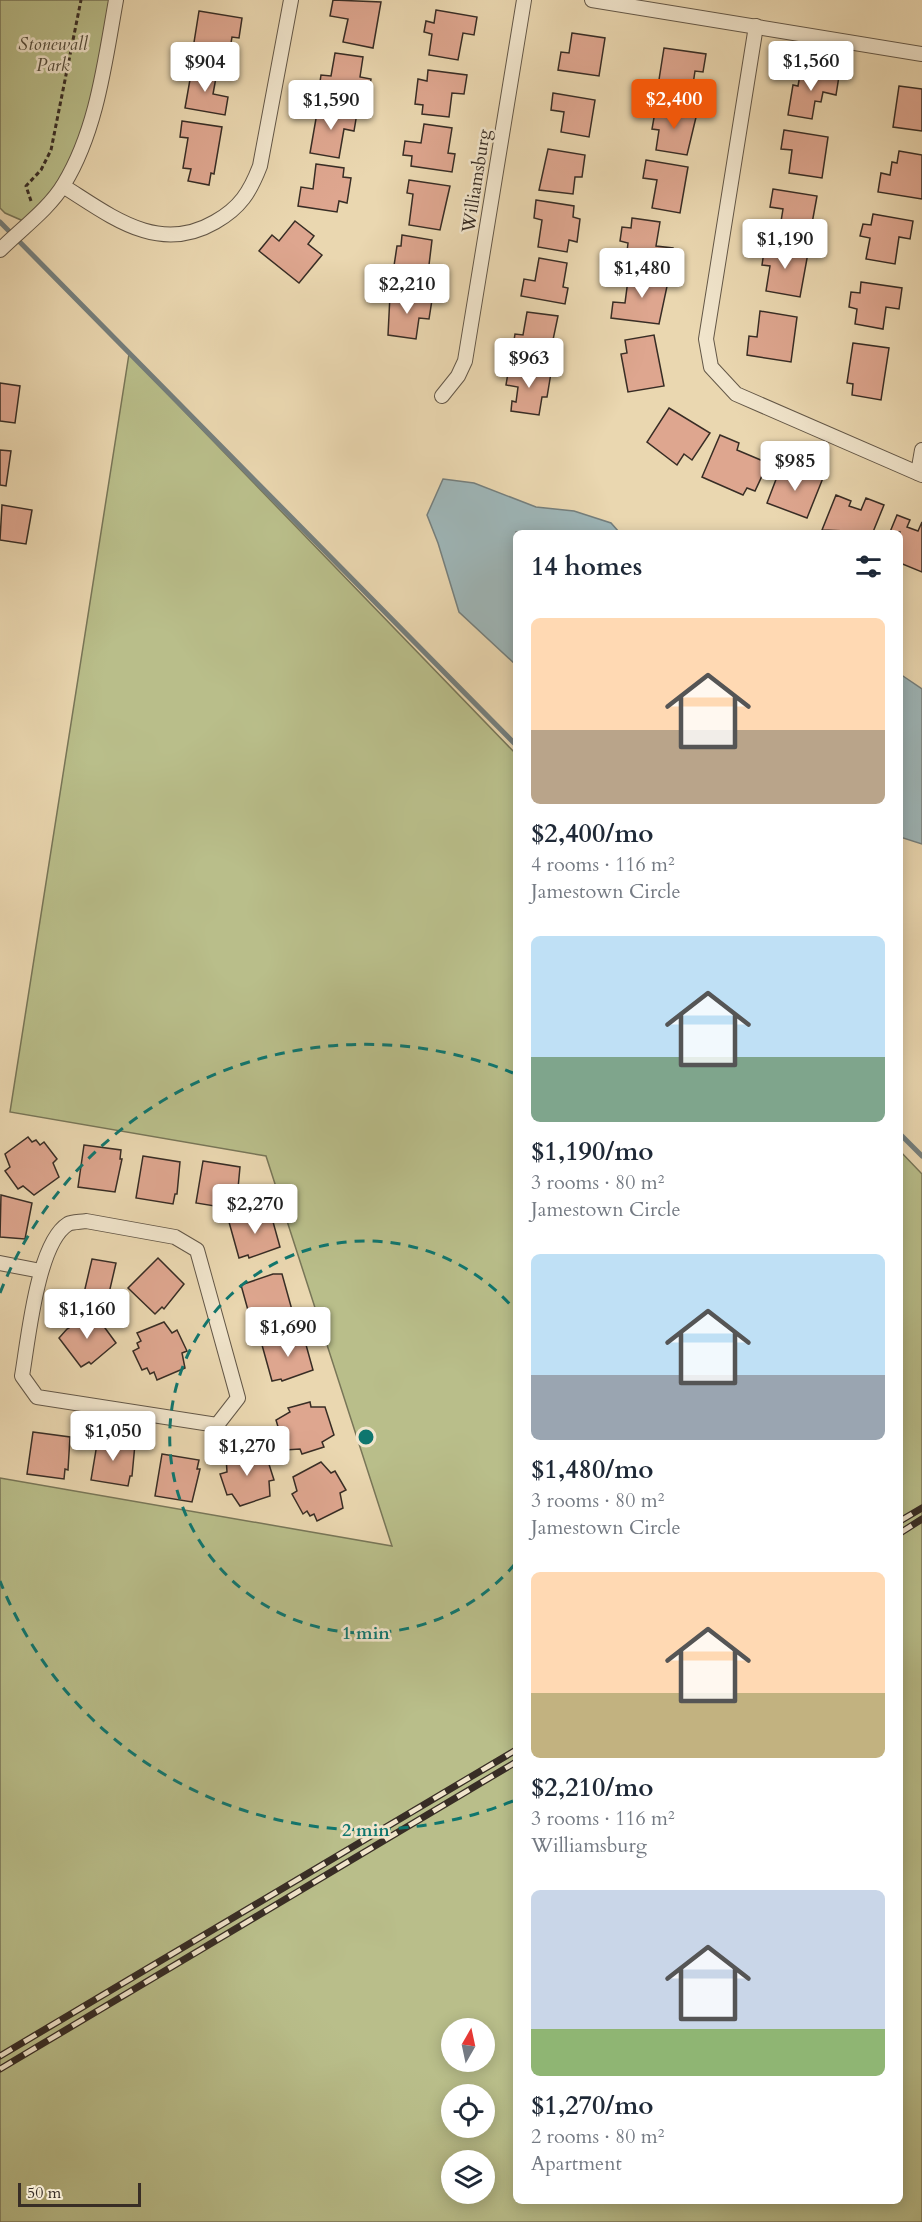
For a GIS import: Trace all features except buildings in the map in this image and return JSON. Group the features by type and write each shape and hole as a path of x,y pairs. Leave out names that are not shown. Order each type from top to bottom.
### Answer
{"street":[{"path":"2,248 63,186 82,148 92,116 116,0"},
{"path":"63,186 130,226 164,236 204,229 232,212 251,190 260,166 291,0"},
{"name":"Williamsburg","path":"442,396 458,376 465,362 524,0"},
{"path":"592,0 922,54"},
{"path":"756,26 706,339 711,367 736,394 920,474 922,450"},
{"path":"86,1221 175,1237 197,1250 238,1398 217,1425 37,1397 22,1376 41,1271 56,1237 69,1223 86,1221"},
{"path":"0,1263 41,1271"}],"path":[{"path":"27,207 32,200 26,186 41,171 51,150 81,0"}],"green space":[{"name":"Stonewall Park","path":"0,0 116,0 106,55 63,186 28,223 5,213 0,208"},
{"path":"129,354 513,751 513,2204 903,2204 903,1154 922,1174 922,2222 0,2222 0,1478 392,1546 266,1156 10,1112"}],"water":[{"path":"443,479 474,483 536,507 574,511 611,523 617,530 513,530 513,662 459,612 427,515"},
{"path":"903,676 922,689 922,844 903,838"}],"waterway":[{"path":"0,222 513,742"},
{"path":"903,1137 922,1156"}],"railway":[{"path":"903,1519 922,1508"},
{"path":"903,1531 922,1519"},
{"path":"0,2056 513,1752"},
{"path":"0,2069 513,1764"}]}
